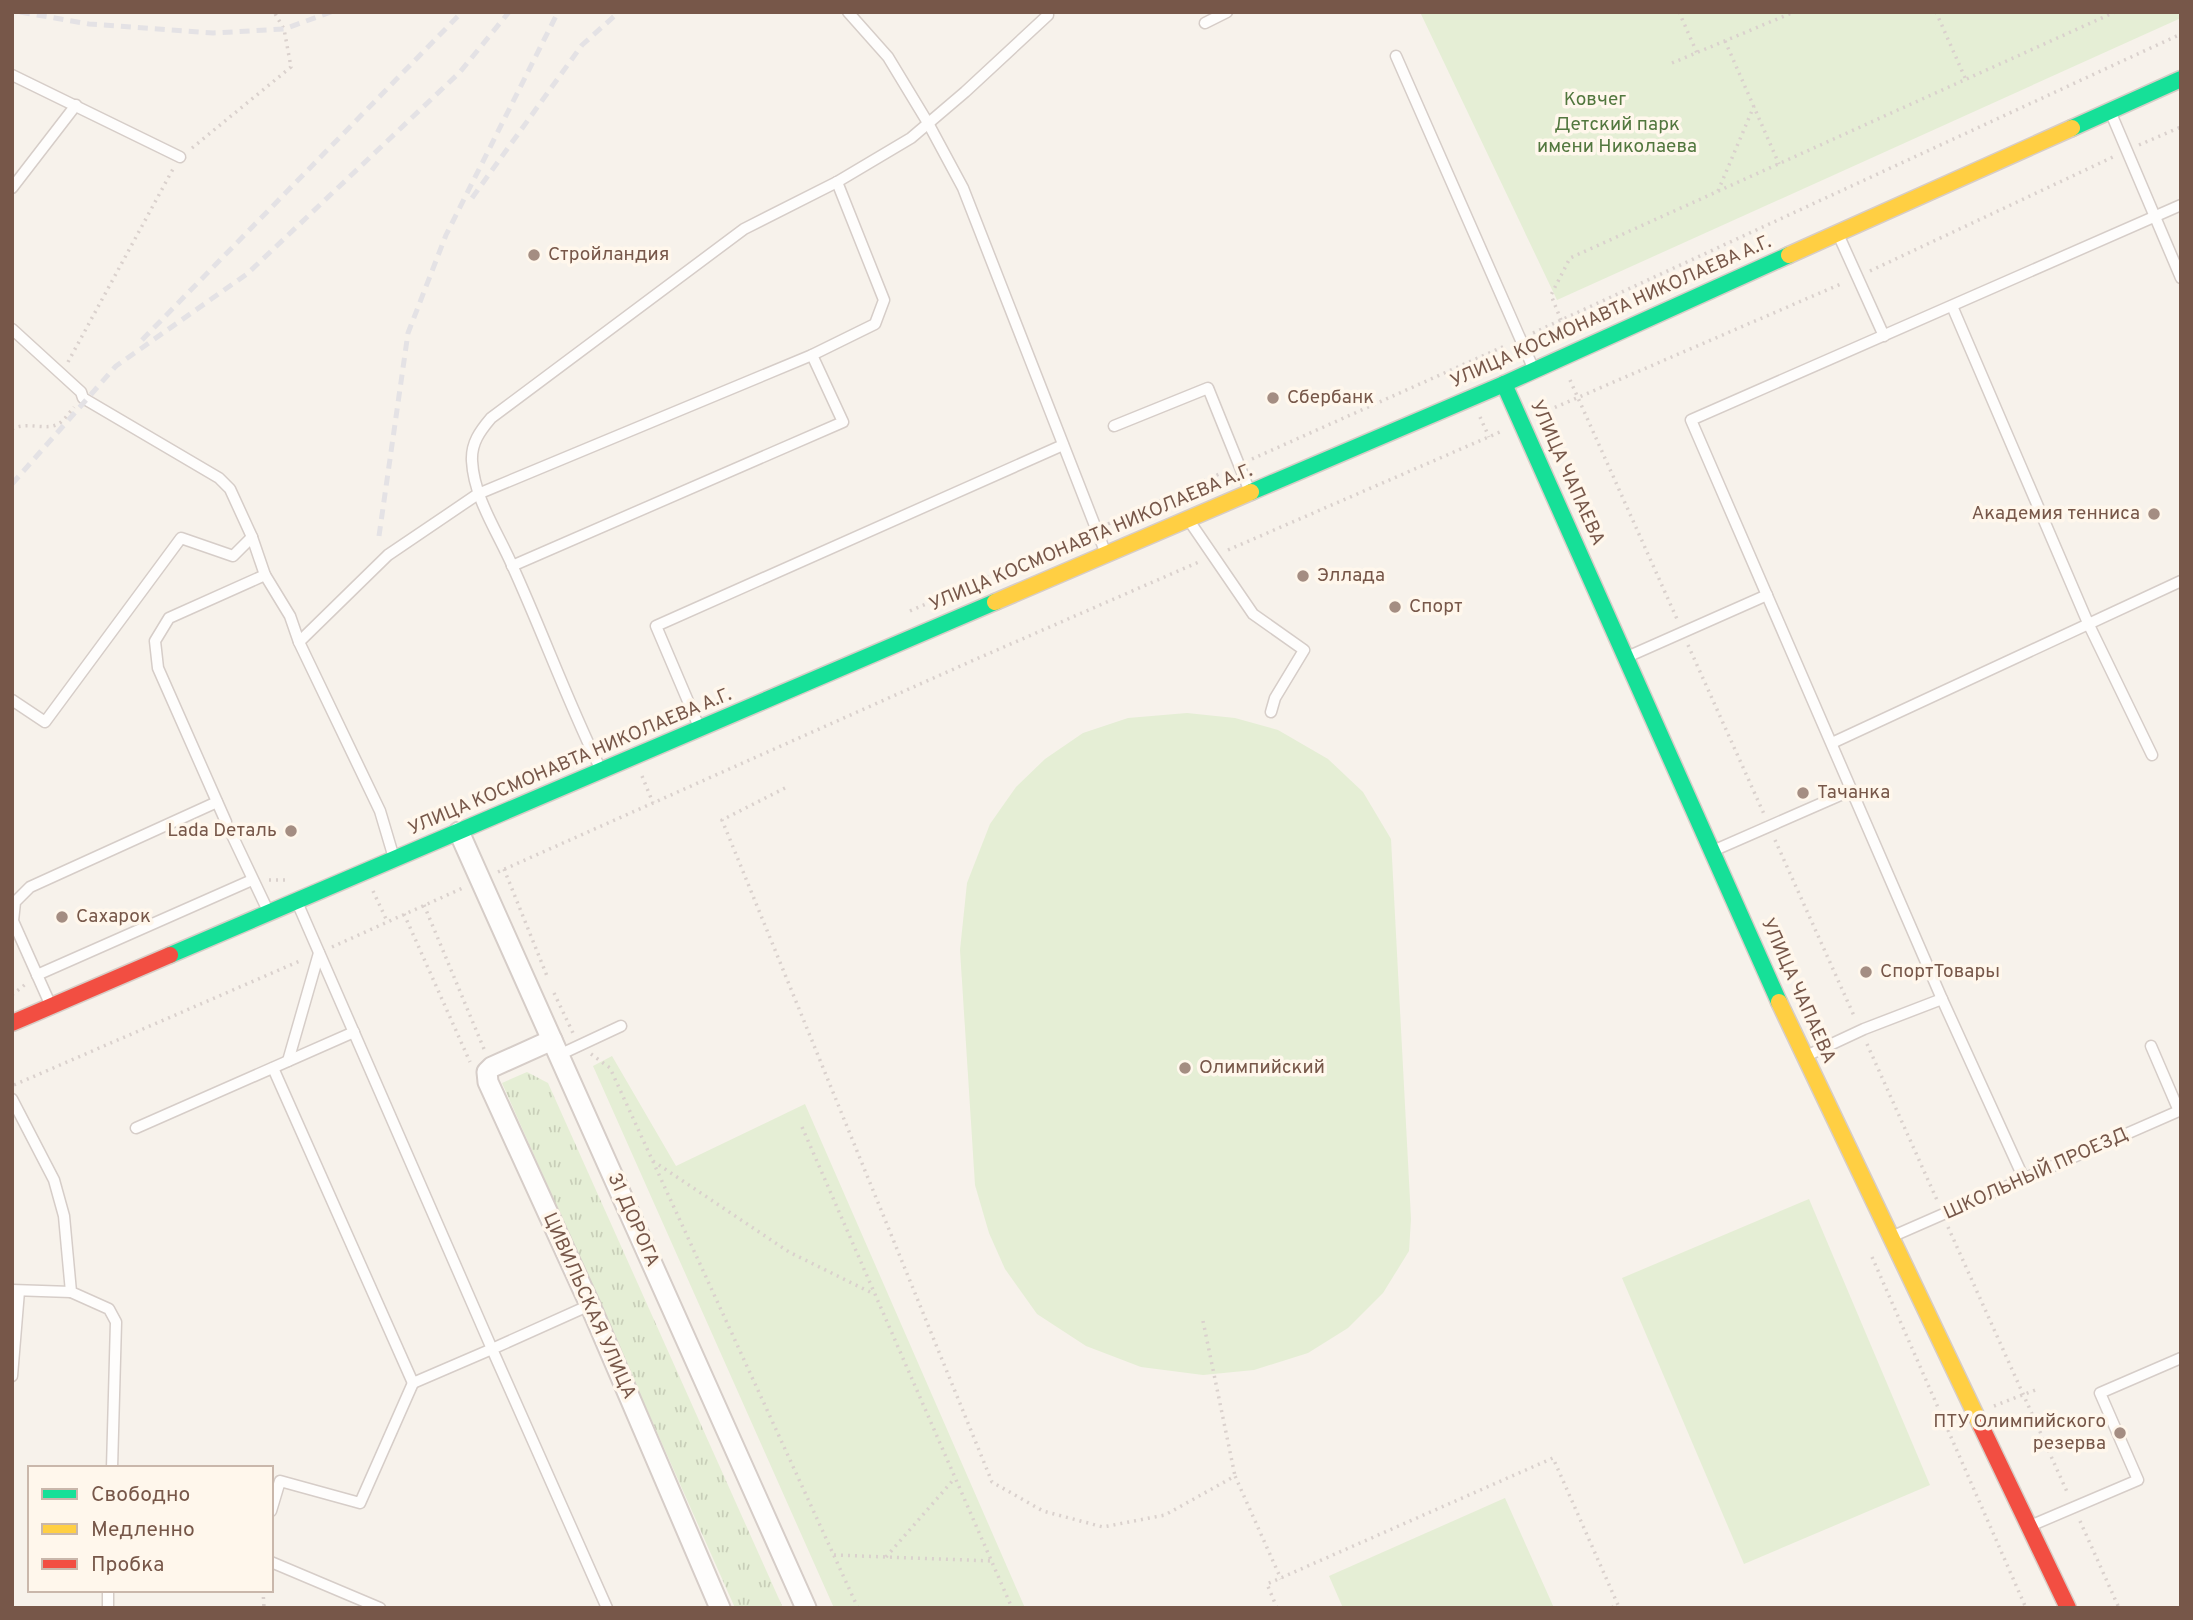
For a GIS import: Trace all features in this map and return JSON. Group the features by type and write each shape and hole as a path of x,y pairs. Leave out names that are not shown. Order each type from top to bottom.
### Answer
{"street":[{"name":"УЛИЦА КОСМОНАВТА НИКОЛАЕВА А.Г.","path":"12,1023 1534,371 2181,79"},
{"name":"УЛИЦА ЧАПАЕВА","path":"1504,384 1804,1057 2068,1608"},
{"name":"31 ДОРОГА","path":"459,832 806,1608"},
{"name":"ЦИВИЛЬСКАЯ УЛИЦА","path":"555,1047 492,1067 487,1072 488,1082 590,1305 720,1608"}],"lane":[{"path":"848,12 888,57 963,188 1106,554"},
{"path":"1205,23 1227,12"},
{"path":"601,771 568,702 513,566 478,494 472,458 476,436 491,418 744,229 837,182 911,138 1048,15"},
{"path":"1396,56 1534,371"},
{"path":"12,75 180,157"},
{"path":"12,188 76,105"},
{"path":"2110,111 2181,278"},
{"path":"299,642 388,555 478,494 812,355 875,324 884,300 837,182"},
{"path":"2024,1180 1942,999 1691,420 2181,205"},
{"path":"1838,234 1884,336"},
{"path":"1952,306 2088,623 2152,755"},
{"path":"12,329 62,374 83,398 219,478 230,489 252,537 265,575 290,616 299,642 380,811 395,859"},
{"path":"513,566 843,422 812,355"},
{"path":"1114,426 1208,388 1250,492"},
{"path":"700,729 656,626 1063,445"},
{"path":"1188,519 1253,614 1304,650 1275,698 1271,712"},
{"path":"12,700 45,722 181,538 233,556 252,537"},
{"path":"226,822 158,668 155,641 169,618 265,575"},
{"path":"1832,743 2181,581"},
{"path":"1627,658 1768,595"},
{"path":"1713,851 1852,790"},
{"path":"51,1006 13,920 15,902 30,887 217,802"},
{"path":"232,835 269,913"},
{"path":"37,975 252,880"},
{"path":"297,901 607,1608"},
{"path":"288,1061 319,952"},
{"path":"1804,1057 1942,999"},
{"path":"555,1047 579,1046 621,1026"},
{"path":"136,1128 354,1032"},
{"path":"2151,1046 2180,1110"},
{"path":"273,1068 413,1384"},
{"path":"12,1099 54,1180 64,1216 71,1292"},
{"name":"ШКОЛЬНЫЙ ПРОЕЗД","path":"1891,1237 2180,1110"},
{"path":"12,1376 15,1290 71,1292 109,1309 116,1322 112,1466"},
{"path":"273,1504 280,1481 360,1503 413,1384 590,1305"},
{"path":"2029,1526 2138,1480 2100,1393 2181,1358"},
{"path":"273,1563 380,1608"}],"path":[{"path":"62,374 180,157 291,67 284,29 274,12"},
{"path":"1679,12 1697,53"},
{"path":"1672,63 1794,12"},
{"path":"1936,12 1965,80"},
{"path":"1561,320 1550,295 1570,258 2115,12"},
{"path":"1725,41 1779,164"},
{"path":"1718,191 1754,106"},
{"path":"12,1086 987,654 1857,276 2181,127"},
{"path":"1577,397 2119,1608"},
{"path":"12,429 25,424 59,424 83,398"},
{"path":"785,788 722,820 992,1482 1043,1511 1103,1527 1165,1515 1235,1476"},
{"path":"504,869 548,978"},
{"path":"553,990 579,1046 610,1068 858,1608"},
{"path":"802,1127 1012,1608"},
{"path":"652,1160 789,1252 876,1295"},
{"path":"1869,1250 2026,1608"},
{"path":"1203,1321 1235,1476 1281,1579"},
{"path":"1976,1413 2038,1389"},
{"path":"1277,1608 1267,1584 1553,1458 1618,1605 1611,1608"},
{"path":"886,1557 955,1478"},
{"path":"834,1555 992,1562"}],"green space":[{"name":"Детский парк имени Николаева","path":"1420,12 2181,12 2181,18 1557,300"},
{"name":"Олимпийский","path":"1187,713 1235,718 1278,730 1328,759 1363,792 1391,839 1411,1219 1409,1251 1383,1293 1348,1328 1308,1353 1254,1370 1203,1375 1141,1367 1086,1346 1037,1314 1005,1269 989,1233 975,1185 960,950 967,883 990,824 1016,787 1045,759 1083,733 1128,718"},
{"path":"612,1056 676,1166 805,1104 1025,1608 834,1608 593,1066"},
{"path":"527,1072 548,1083 783,1608 735,1608 502,1083"},
{"path":"1809,1199 1930,1485 1744,1564 1622,1278"},
{"path":"1505,1498 1554,1608 1343,1608 1329,1576"}],"railway":[{"path":"20,12 89,24 213,33 284,29 331,12"},
{"path":"142,340 462,12"},
{"path":"12,484 116,366 247,274 460,72 509,12"},
{"path":"379,536 408,333 446,235 558,12"},
{"path":"472,198 582,45 619,12"}],"traffic: fast":[{"path":"2072,128 2181,79"},
{"path":"1251,492 1504,384 1789,255"},
{"path":"1504,384 1779,1002"},
{"path":"170,955 995,602"}],"traffic: slow":[{"path":"1789,255 2072,128"},
{"path":"995,602 1251,492"},
{"path":"1779,1002 1981,1426"}],"traffic: jam":[{"path":"12,1023 170,955"},
{"path":"1981,1426 2068,1608"}],"place":[{"name":"Стройландия","path":"534,255"},
{"name":"Сбербанк","path":"1273,398"},
{"name":"Академия тенниса","path":"2154,514"},
{"name":"Эллада","path":"1303,576"},
{"name":"Спорт","path":"1395,607"},
{"name":"Тачанка","path":"1803,793"},
{"name":"Lada Dеталь","path":"291,831"},
{"name":"Сахарок","path":"62,917"},
{"name":"СпортТовары","path":"1866,972"},
{"name":"Олимпийский","path":"1185,1068"},
{"name":"ПТУ Олимпийского резерва","path":"2120,1433"}],"park label":[{"name":"Ковчег","path":"1595,100"}]}
